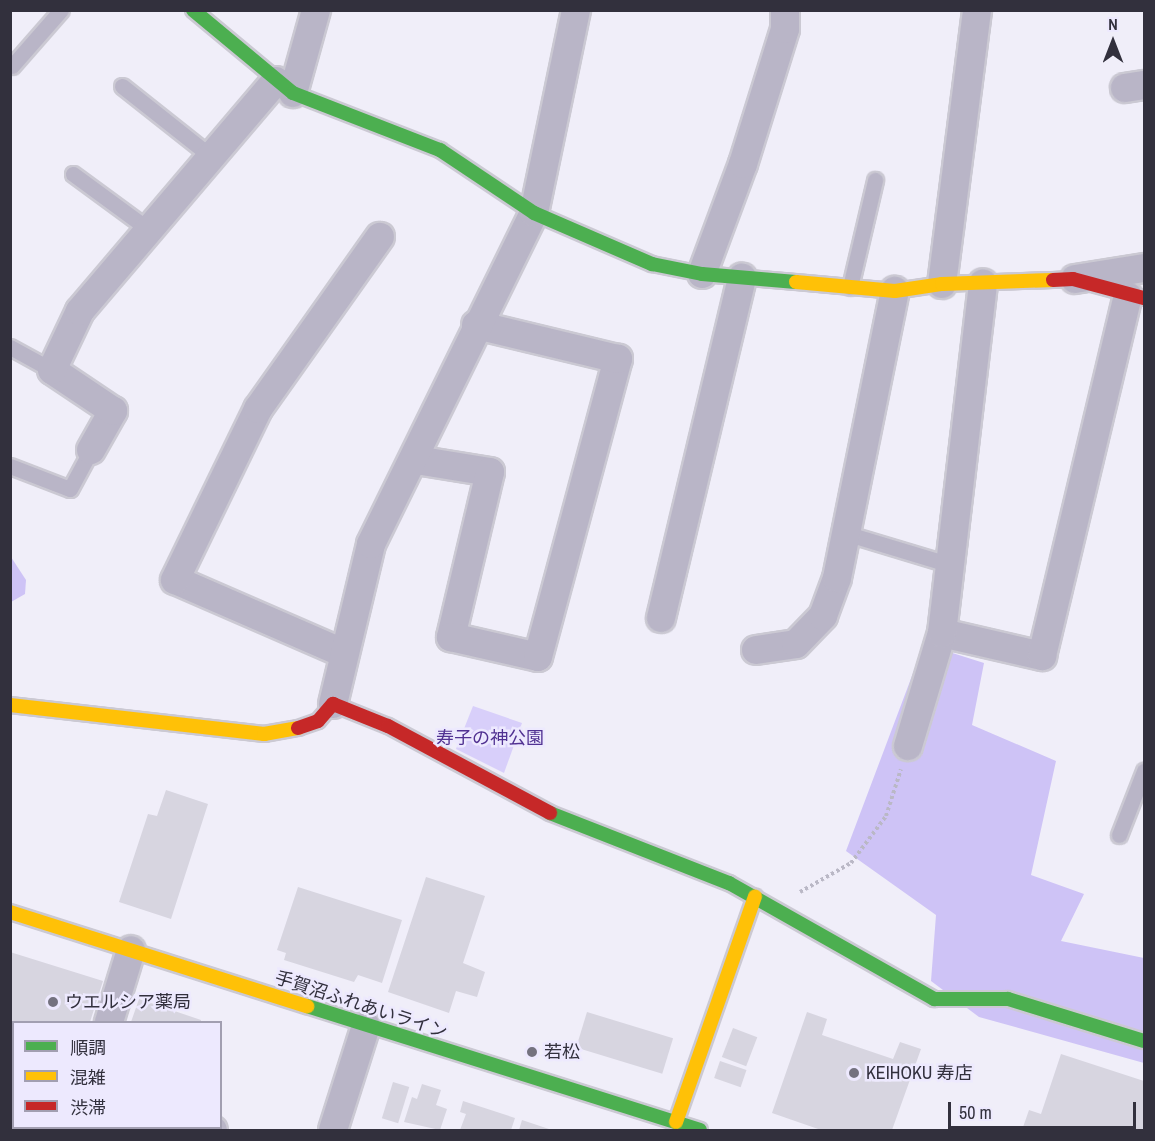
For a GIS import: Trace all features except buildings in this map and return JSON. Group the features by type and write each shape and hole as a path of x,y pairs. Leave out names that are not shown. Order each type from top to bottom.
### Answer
{"street":[{"path":"193,10 285,87 440,150 534,213 652,264 702,274 895,291 942,284 1073,279 1144,268"},
{"path":"91,450 112,411 52,370 80,311 209,155 285,87 316,10"},
{"path":"10,705 264,734 288,732 318,721 333,704 343,653 371,544 416,460 476,325 534,213 576,10"},
{"path":"702,274 743,164 784,29 785,10"},
{"path":"942,284 977,10"},
{"path":"343,653 175,580 258,409 380,237"},
{"path":"661,618 742,278"},
{"path":"942,633 1042,656 1136,297 1073,279"},
{"path":"908,746 942,633 983,283"},
{"path":"756,650 796,644 823,616 837,578 895,291"},
{"path":"416,460 490,472 451,637 538,657 618,359 476,325"},
{"path":"333,704 388,726 531,806 755,896 934,999 1008,999 1144,1041"},
{"path":"676,1122 755,896"},
{"name":"手賀沼ふれあいライン","path":"10,912 700,1131"},
{"path":"110,1021 131,950"},
{"path":"333,1131 366,1026"}],"lane":[{"path":"12,66 61,10"},
{"path":"122,86 209,155"},
{"path":"72,174 148,229"},
{"path":"850,286 875,180"},
{"path":"10,347 52,370"},
{"path":"10,466 70,489 91,450"},
{"path":"845,533 951,566"},
{"path":"1119,835 1144,771"}],"path":[{"path":"780,911 793,896 851,863 886,816 908,746"}],"green space":[{"name":"寿子の神公園","path":"473,706 522,723 504,773 456,749"}],"shaded area":[{"path":"11,557 26,580 25,594 11,602"},
{"path":"924,644 984,663 972,725 1056,761 1031,875 1084,894 1061,941 1144,958 1144,1063 979,1017 931,981 936,915 846,851"}],"traffic: fast":[{"path":"193,10 293,93 440,150 534,213 652,264 702,274 796,282"},
{"path":"550,813 729,883 934,999 1008,999 1144,1041"},
{"path":"307,1006 700,1130"}],"traffic: slow":[{"path":"796,282 895,291 942,284 1053,280"},
{"path":"10,705 264,734 298,728"},
{"path":"676,1122 755,896"},
{"path":"10,912 307,1006"}],"traffic: jam":[{"path":"1053,280 1073,279 1144,298"},
{"path":"298,728 318,721 333,704 388,726 550,813"}],"place":[{"name":"ウエルシア薬局","path":"53,1002"},
{"name":"若松","path":"532,1052"},
{"name":"KEIHOKU 寿店","path":"854,1073"}]}
